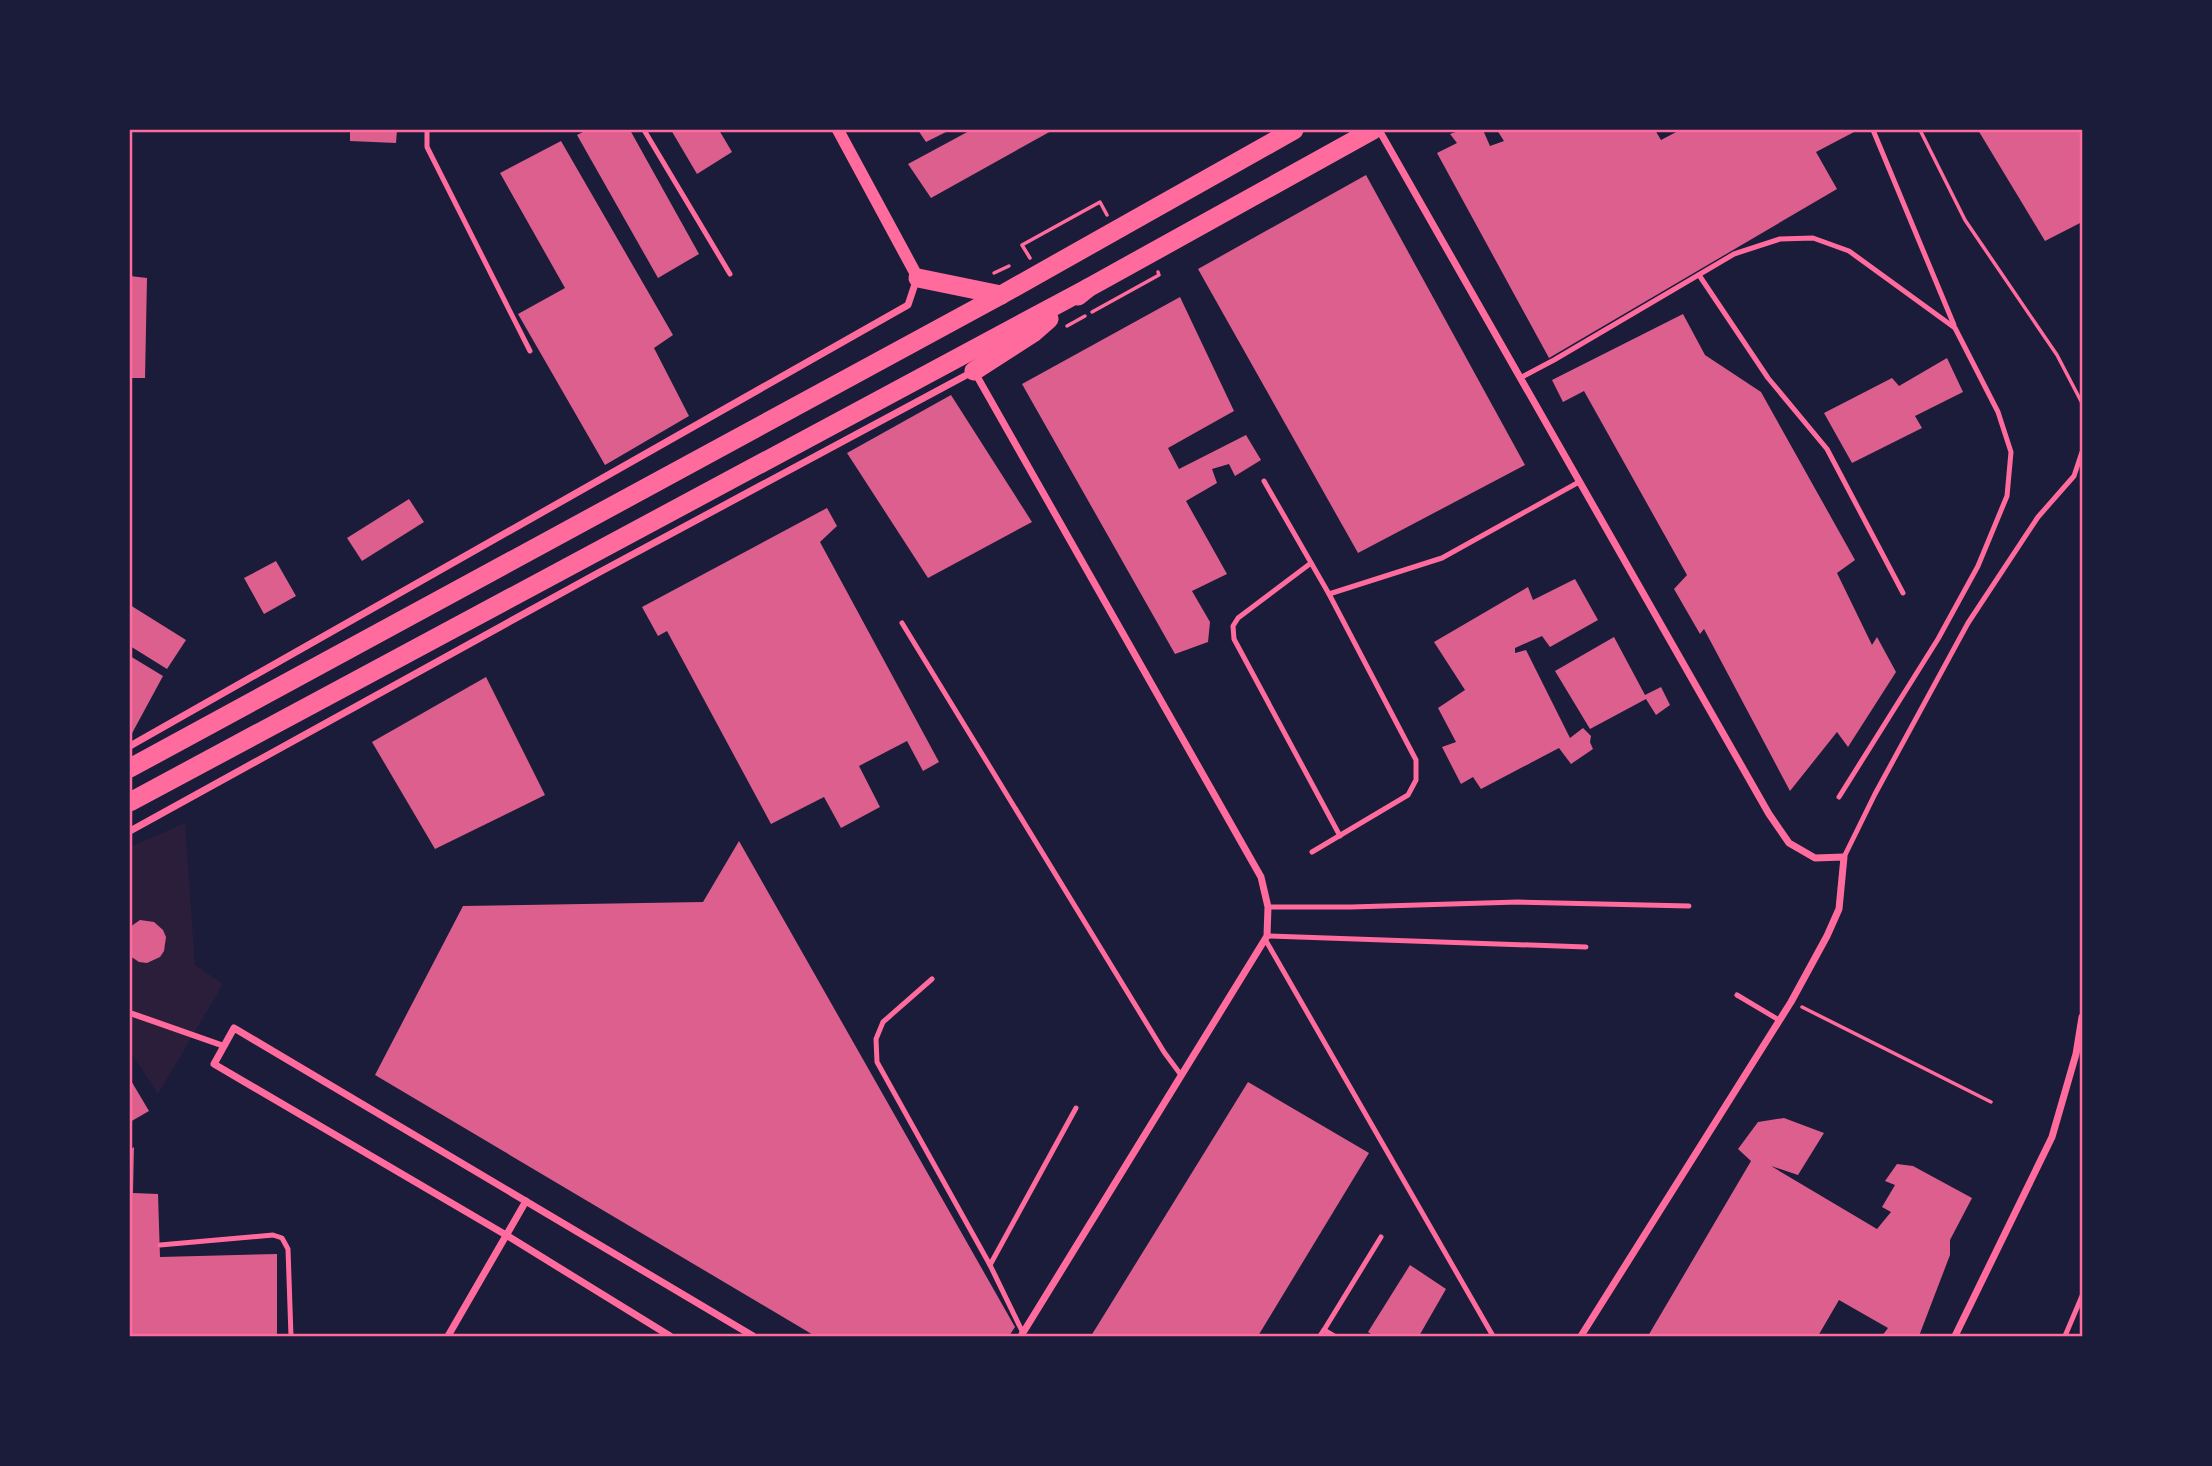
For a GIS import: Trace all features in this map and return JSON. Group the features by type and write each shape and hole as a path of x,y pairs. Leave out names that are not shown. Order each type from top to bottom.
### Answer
{"highway":[{"path":"130,768 1001,295 1294,130"},
{"path":"130,802 1155,252 1373,130"},
{"path":"918,278 1001,295"},
{"path":"974,371 1033,333 1088,288"}],"street":[{"path":"130,746 908,305 918,278 838,130"},
{"path":"1379,130 1769,814 1789,843 1815,858 1844,857 1839,909 1791,1002 1581,1336"},
{"path":"130,831 597,573 974,371 1261,877 1268,907 1266,937 1022,1335"},
{"path":"130,1013 224,1046"},
{"path":"1955,1336 2052,1137 2076,1054 2082,1017"},
{"path":"670,1336 506,1235 214,1065 234,1028 753,1336"},
{"path":"448,1336 527,1201"}],"lane":[{"path":"427,130 427,147 530,351"},
{"path":"644,130 730,274"},
{"path":"1839,797 1938,639 1978,566 2007,496 2011,452 1998,412 1955,328 1873,130"},
{"path":"1520,378 1734,254 1780,239 1813,238 1850,251 1955,328"},
{"path":"1699,275 1768,378 1827,449 1903,593"},
{"path":"1844,857 1875,794 1968,623 2038,517 2074,476 2082,452"},
{"path":"1264,481 1329,594 1416,760 1416,780 1408,795 1312,852"},
{"path":"1329,594 1442,558 1579,482"},
{"path":"1311,563 1238,618 1233,626 1234,639 1340,836"},
{"path":"902,623 1181,1076"},
{"path":"1268,907 1518,902 1689,906"},
{"path":"1266,937 1586,947"},
{"path":"1266,937 1493,1336"},
{"path":"932,979 883,1022 876,1039 877,1062 990,1265 1022,1335"},
{"path":"1737,995 1779,1020"},
{"path":"990,1265 1076,1108"},
{"path":"160,1245 265,1235 282,1238 288,1249 291,1336"},
{"path":"1334,1336 1322,1333 1381,1237"},
{"path":"2065,1336 2082,1296"}],"path":[{"path":"1920,130 1965,220 2057,355 2082,403"},
{"path":"1022,244 1100,202"},
{"path":"1026,258 1037,252"},
{"path":"1061,329 1159,275 1155,252"},
{"path":"990,275 1014,263"},
{"path":"1791,1002 1990,1102"}],"shaded area":[{"path":"185,823 195,965 223,984 158,1094 132,1054 130,1055 130,847"}],"building":[{"path":"350,130 397,130 396,143 350,141"},
{"path":"587,130 630,130 699,254 658,278 577,135"},
{"path":"671,130 719,130 732,152 697,174"},
{"path":"918,130 950,130 926,142"},
{"path":"971,130 1053,130 931,198 908,164"},
{"path":"1461,130 1483,130 1490,146 1504,141 1497,130 1655,130 1661,140 1680,130 1854,132 1816,152 1837,189 1549,358 1437,153 1457,143 1450,134"},
{"path":"1978,130 2082,130 2082,222 2045,241"},
{"path":"561,141 673,335 654,348 689,416 605,465 518,314 565,288 500,173"},
{"path":"1366,175 1525,465 1358,553 1198,269"},
{"path":"130,276 147,278 145,378 130,378"},
{"path":"1180,297 1234,411 1168,448 1179,469 1246,435 1261,460 1235,476 1229,464 1212,469 1217,483 1186,501 1227,574 1192,591 1210,622 1208,642 1175,654 1022,384"},
{"path":"1683,314 1705,355 1761,392 1855,560 1837,573 1872,645 1877,637 1896,672 1848,747 1837,732 1790,791 1704,629 1700,634 1674,589 1687,575 1584,391 1563,402 1552,380"},
{"path":"1947,358 1963,392 1915,416 1922,428 1852,463 1824,413 1892,378 1899,386"},
{"path":"951,395 1032,522 928,578 847,453"},
{"path":"409,499 424,522 362,561 347,538"},
{"path":"827,508 837,526 820,542 939,762 923,771 907,741 859,766 880,807 841,828 824,797 771,824 667,631 658,636 642,607"},
{"path":"276,561 296,596 264,614 244,578"},
{"path":"1575,579 1598,620 1550,647 1542,636 1515,648 1515,653 1526,650 1570,738 1583,728 1591,736 1593,749 1571,764 1559,748 1481,789 1473,777 1461,784 1442,747 1456,742 1438,708 1465,690 1434,642 1528,587 1533,600"},
{"path":"130,605 186,640 167,669 130,646"},
{"path":"1614,637 1645,695 1661,687 1670,705 1656,715 1646,699 1590,729 1555,671"},
{"path":"130,656 163,676 130,737"},
{"path":"486,677 545,795 435,849 372,742"},
{"path":"739,841 1015,1327 1009,1336 815,1336 375,1075 463,906 703,902"},
{"path":"140,920 154,922 166,937 164,951 160,957 147,963 139,962 130,956 130,927"},
{"path":"130,1079 149,1111 130,1122"},
{"path":"1248,1082 1369,1153 1258,1336 1091,1336"},
{"path":"1784,1118 1824,1133 1798,1175 1771,1166 1877,1229 1891,1212 1882,1207 1895,1185 1885,1181 1897,1164 1913,1166 1972,1198 1950,1240 1950,1255 1919,1336 1882,1336 1888,1328 1839,1300 1818,1336 1648,1336 1751,1161 1738,1149 1758,1122"},
{"path":"134,1147 133,1193 158,1194 160,1257 277,1254 277,1336 130,1336 130,1150"},
{"path":"1410,1265 1446,1289 1419,1336 1374,1336 1368,1332"}]}
